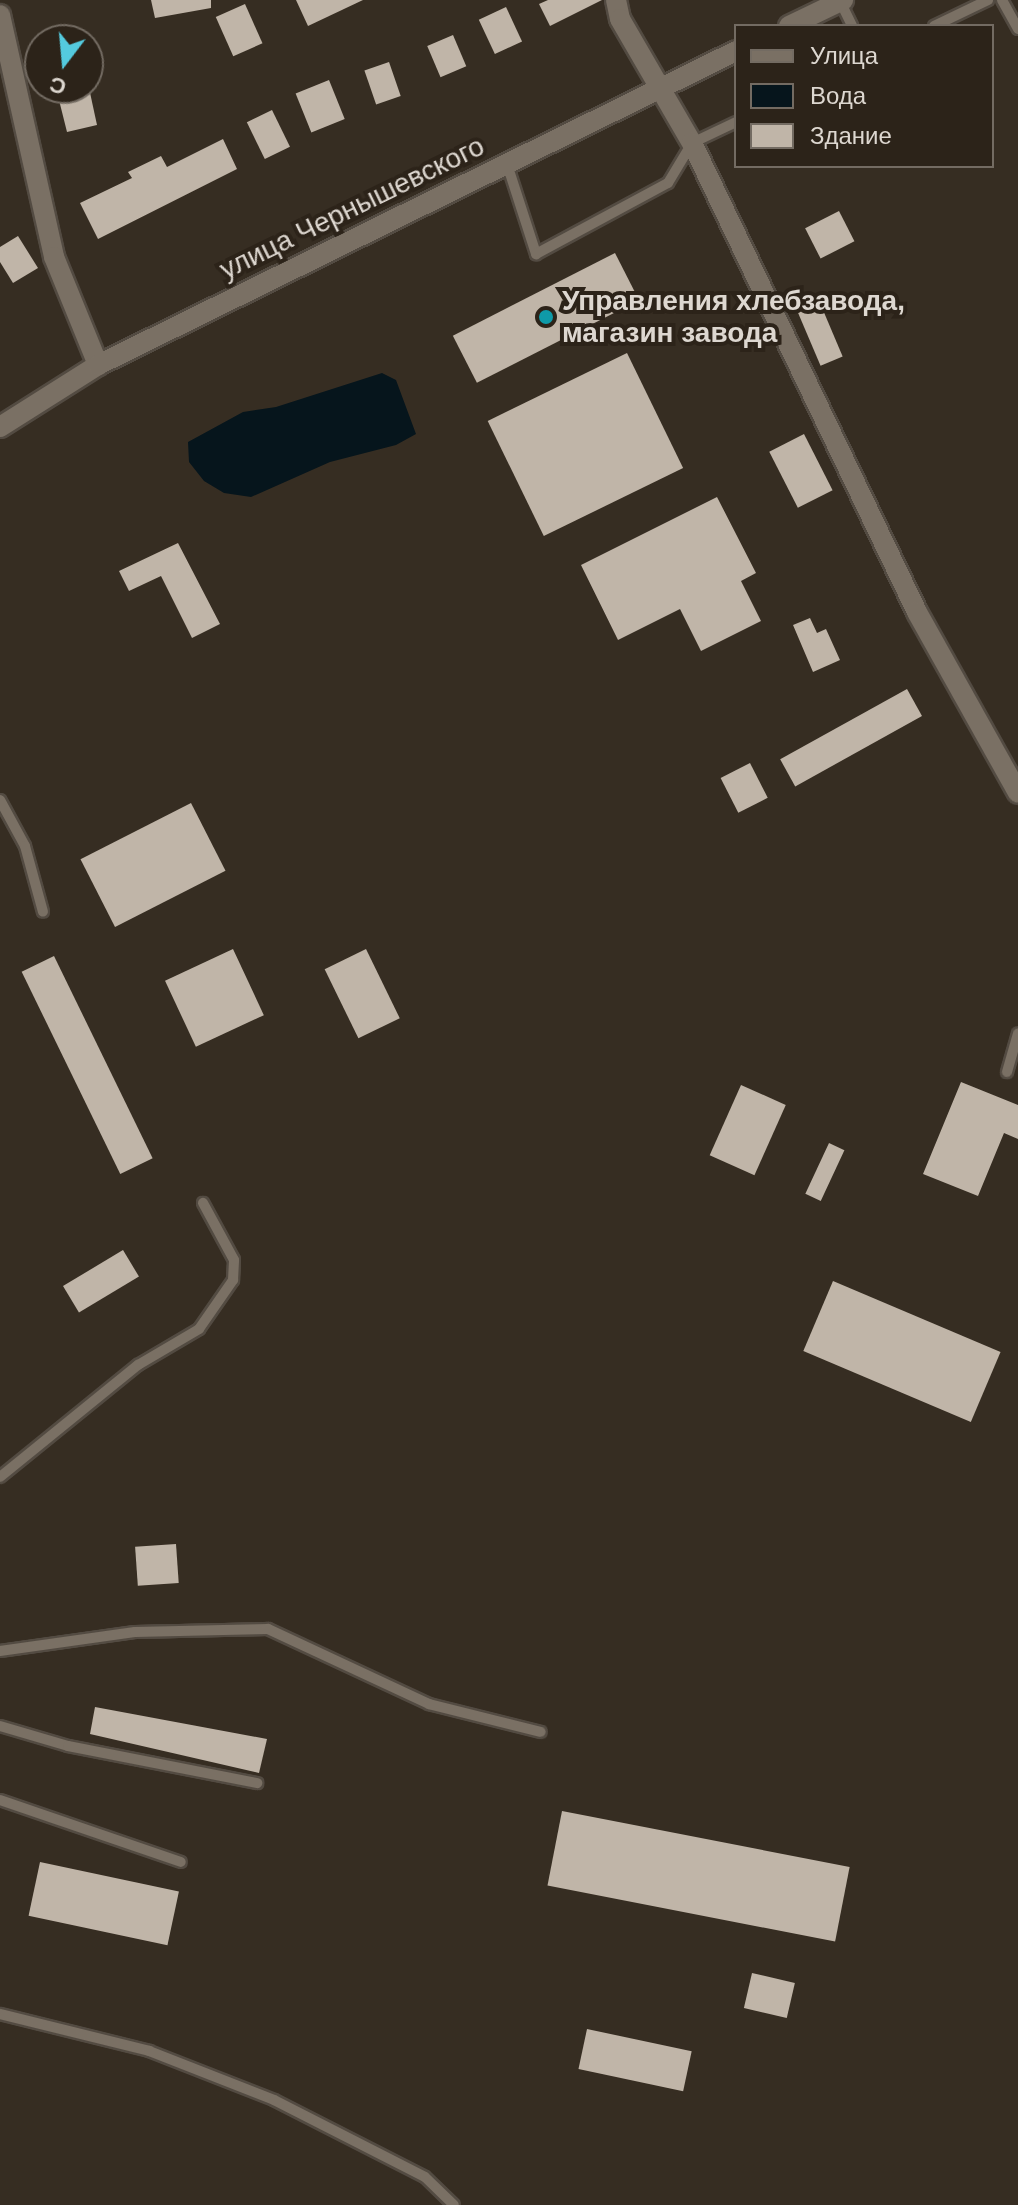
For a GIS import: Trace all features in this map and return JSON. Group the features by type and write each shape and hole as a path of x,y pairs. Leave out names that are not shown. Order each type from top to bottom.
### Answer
{"street":[{"path":"616,0 620,19 692,143 917,612 1018,793"},
{"path":"793,24 842,1"},
{"path":"0,15 54,257 98,365"},
{"name":"улица Чернышевского","path":"0,427 98,365 734,52"}],"lane":[{"path":"938,24 988,0"},
{"path":"1002,0 1018,29"},
{"path":"842,1 851,24"},
{"path":"507,164 536,254 668,183 692,143 734,123"},
{"path":"0,800 25,846 43,912"},
{"path":"1007,1072 1018,1034"},
{"path":"0,1477 138,1365 199,1329 233,1280 234,1260 203,1203"},
{"path":"0,1651 135,1632 268,1629 429,1704 541,1732"},
{"path":"0,1726 68,1746 257,1783"},
{"path":"0,1800 181,1862"},
{"path":"0,2014 149,2051 274,2100 425,2177 454,2205"}],"water":[{"path":"382,373 396,380 416,434 396,445 330,462 251,497 224,493 204,481 189,462 188,442 243,412 276,407"}],"building":[{"path":"151,0 211,0 211,8 155,18"},
{"path":"296,0 363,0 308,26"},
{"path":"548,0 602,0 550,26 539,4"},
{"path":"245,4 262,43 233,56 216,17"},
{"path":"506,7 522,41 495,54 479,20"},
{"path":"453,35 466,66 441,77 427,46"},
{"path":"389,62 401,96 376,105 364,70"},
{"path":"329,80 345,119 311,132 296,93"},
{"path":"60,104 92,104 97,125 67,132"},
{"path":"272,110 290,147 265,159 247,122"},
{"path":"223,139 237,169 98,239 80,203 132,178 128,172 161,156 167,167"},
{"path":"839,211 854,241 821,259 805,228"},
{"path":"18,236 38,268 13,283 0,262 0,247"},
{"name":"Управления хлебзавода, магазин завода","path":"615,253 639,300 477,383 453,336"},
{"path":"820,303 843,356 821,366 798,312"},
{"path":"627,353 683,468 544,536 488,421"},
{"path":"804,434 833,490 798,508 769,452"},
{"path":"717,497 756,573 741,581 761,621 701,651 680,609 618,640 581,565"},
{"path":"178,543 220,624 192,638 161,576 129,591 119,571"},
{"path":"810,618 817,633 826,629 840,660 813,672 793,625"},
{"path":"907,689 922,716 795,786 780,759"},
{"path":"750,763 768,798 738,813 721,778"},
{"path":"191,803 226,871 115,927 81,859"},
{"path":"233,949 264,1015 196,1047 165,981"},
{"path":"366,949 400,1018 358,1038 325,969"},
{"path":"54,956 153,1158 120,1174 22,972"},
{"path":"961,1082 1018,1105 1018,1139 1004,1133 978,1196 923,1174"},
{"path":"741,1085 786,1105 754,1175 710,1155"},
{"path":"829,1143 844,1150 821,1201 805,1194"},
{"path":"123,1250 139,1277 79,1313 63,1286"},
{"path":"833,1281 1001,1352 971,1422 803,1351"},
{"path":"176,1544 179,1583 138,1586 135,1547"},
{"path":"95,1707 267,1739 259,1773 90,1734"},
{"path":"562,1811 850,1867 835,1942 547,1886"},
{"path":"40,1862 179,1892 167,1945 29,1916"},
{"path":"752,1973 795,1983 787,2018 744,2008"},
{"path":"587,2029 692,2051 683,2091 578,2069"}],"place":[{"name":"Управления хлебзавода, магазин завода","path":"546,317"}]}
